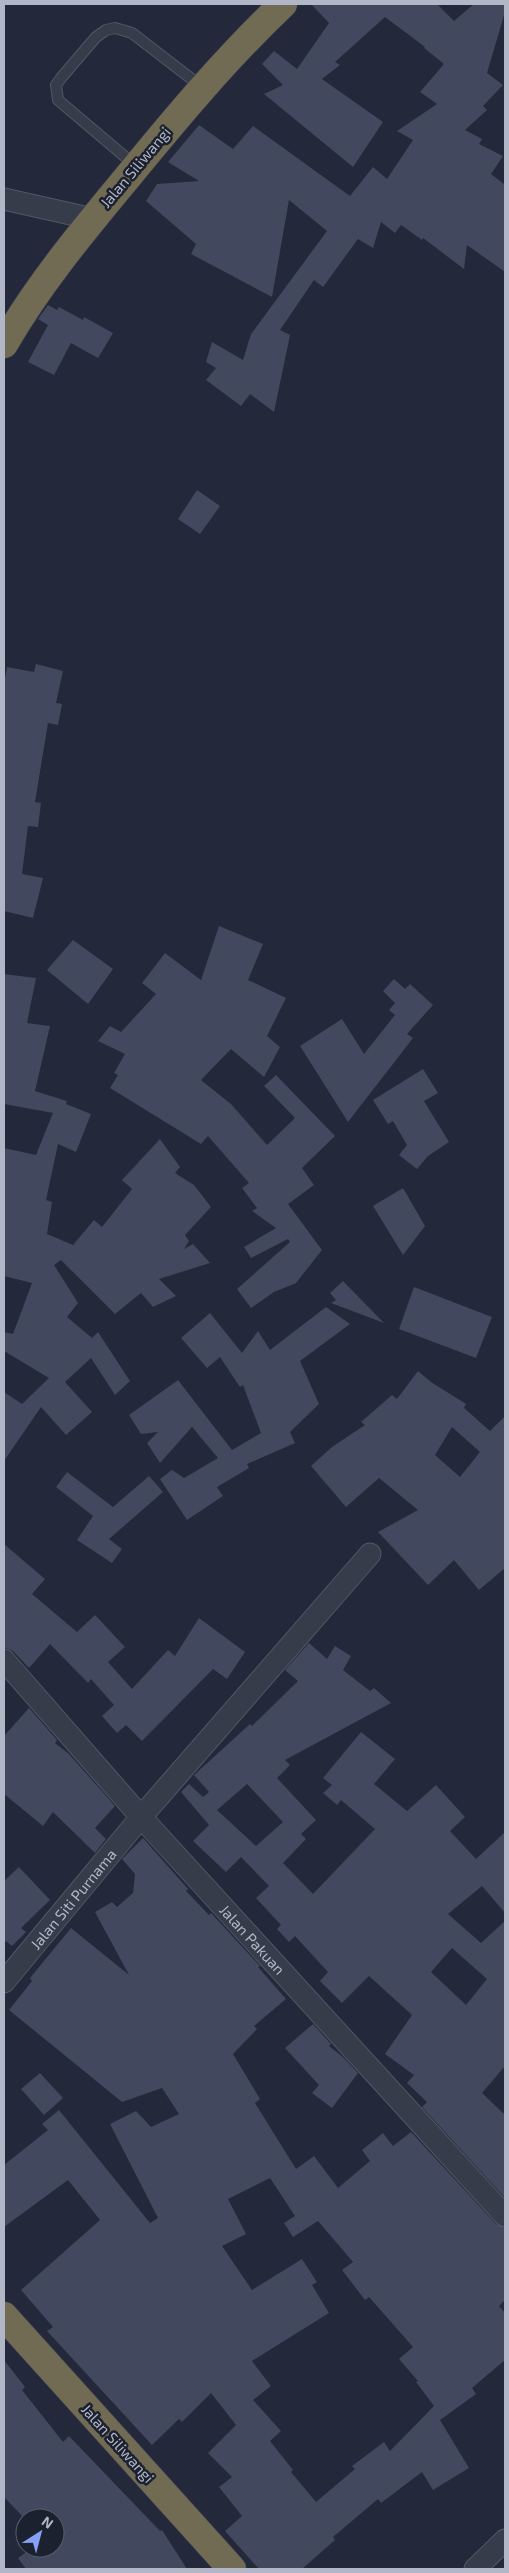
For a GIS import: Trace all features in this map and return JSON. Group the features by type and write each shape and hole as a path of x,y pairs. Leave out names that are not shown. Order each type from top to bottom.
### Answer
{"highway":[{"name":"Jalan Siliwangi","path":"4,344 40,288 136,166 202,88 283,4"},
{"name":"Jalan Siliwangi","path":"4,2316 232,2569"}],"street":[{"path":"4,199 93,219"},
{"name":"Jalan Siti Purnama","path":"4,1982 141,1817 370,1554"},
{"name":"Jalan Pakuan","path":"4,1660 141,1817 505,2216"},
{"path":"475,2569 505,2540"}],"lane":[{"path":"136,166 58,100 56,85 60,78 96,37 106,30 115,28 132,33 202,88"}],"building":[{"path":"311,4 437,4 454,21 474,4 505,4 505,12 487,73 503,85 483,106 487,110 465,130 482,139 479,144 503,156 491,174 505,185 505,272 467,245 464,269 423,238 422,240 401,225 395,233 381,222 373,248 358,239 323,287 314,280 280,330 290,335 274,412 250,394 241,406 206,380 216,368 206,362 212,342 243,360 251,334 327,231 289,200 272,297 191,254 196,244 146,201 157,184 199,181 168,162 199,125 233,149 253,126 350,196 373,167 387,179 413,140 397,131 437,104 420,92 444,64 385,17 335,62 340,65 322,79 383,122 353,167 264,94 283,85 262,64 274,51 297,69 329,23"},
{"path":"48,305 57,310 59,307 83,320 84,317 113,333 98,358 71,343 54,375 28,362 48,325 38,319"},
{"path":"197,490 220,506 200,534 178,519"},
{"path":"36,664 63,671 56,703 62,704 58,725 48,723 35,802 41,803 38,827 28,826 22,874 43,878 33,918 4,911 4,684 7,667 34,672"},
{"path":"219,926 263,944 248,980 286,998 267,1036 280,1047 264,1077 231,1049 201,1080 231,1104 267,1145 295,1118 264,1086 276,1075 335,1136 302,1168 314,1185 288,1204 322,1250 296,1283 274,1292 251,1308 237,1289 290,1242 288,1239 251,1258 244,1247 276,1228 252,1211 257,1208 242,1188 249,1183 208,1136 201,1144 110,1088 118,1075 114,1073 125,1054 98,1041 110,1026 121,1032 156,994 142,983 165,953 201,980"},
{"path":"73,940 113,969 88,1004 47,970"},
{"path":"4,974 36,978 27,1023 50,1026 35,1091 67,1101 66,1104 91,1114 76,1152 58,1144 46,1200 52,1202 47,1234 73,1245 94,1220 102,1227 132,1189 122,1180 160,1139 180,1167 175,1173 194,1185 211,1207 185,1235 189,1241 184,1249 193,1244 210,1263 159,1279 176,1296 153,1307 141,1293 115,1314 61,1260 54,1265 78,1303 67,1317 92,1338 98,1332 130,1381 115,1395 91,1358 65,1382 92,1412 66,1435 41,1407 4,1461 4,1392 22,1404 49,1378 4,1351 4,1332 13,1334 32,1283 4,1276 4,1148 36,1155 53,1113 4,1104"},
{"path":"394,979 405,989 410,984 433,1005 407,1034 413,1038 348,1122 300,1046 342,1019 364,1054 395,1015 389,1010 395,1003 383,991"},
{"path":"423,1069 438,1093 424,1101 449,1142 428,1156 417,1169 399,1155 407,1145 393,1121 388,1124 373,1100"},
{"path":"403,1188 425,1226 403,1255 373,1206"},
{"path":"343,1281 384,1323 331,1303 336,1300 330,1293"},
{"path":"414,1287 492,1317 476,1358 399,1329"},
{"path":"326,1307 350,1324 300,1361 319,1404 290,1432 295,1443 247,1464 249,1468 217,1487 223,1496 187,1520 160,1479 172,1470 184,1478 218,1458 192,1427 160,1463 147,1443 158,1432 141,1434 129,1415 178,1380 232,1450 261,1433 243,1385 240,1387 220,1357 207,1368 181,1338 210,1313 242,1353 258,1331 270,1350"},
{"path":"418,1371 431,1382 466,1404 464,1408 490,1431 505,1416 505,1568 479,1590 454,1560 428,1585 378,1532 418,1510 379,1478 346,1507 311,1466 332,1447 365,1425 361,1422 392,1395 397,1399","holes":["452,1427 480,1452 460,1477 435,1455"]},
{"path":"67,1472 113,1507 149,1476 163,1492 109,1539 122,1549 112,1563 77,1540 93,1516 56,1487"},
{"path":"4,1544 45,1579 32,1594 77,1632 95,1615 125,1647 108,1662 132,1689 168,1650 175,1656 199,1618 245,1652 227,1679 213,1669 142,1741 126,1725 117,1733 102,1716 114,1705 91,1679 88,1683 50,1644 29,1668 13,1651 4,1647"},
{"path":"309,1643 327,1659 335,1646 351,1656 343,1670 370,1691 374,1688 391,1703 285,1760 290,1765 277,1778 316,1820 301,1834 306,1839 283,1863 313,1894 375,1829 341,1800 337,1805 323,1793 332,1785 323,1778 361,1732 395,1759 374,1784 407,1811 436,1785 465,1817 450,1831 476,1859 505,1832 505,1913 482,1886 448,1914 481,1943 505,1921 505,2066 482,2093 505,2115 505,2198 422,2107 427,2102 407,2083 414,2075 385,2054 412,2015 369,1976 342,2003 320,1981 328,1972 295,1936 289,1942 277,1929 281,1925 256,1898 269,1886 241,1857 226,1872 193,1841 209,1825 181,1792 189,1784 203,1797 209,1792 194,1775 250,1724 252,1726 298,1681 285,1670","holes":["247,1784 283,1822 256,1846 217,1810","452,1948 487,1979 466,2005 431,1972"]},
{"path":"29,1708 57,1740 55,1743 69,1754 115,1806 95,1828 106,1839 95,1853 53,1812 43,1826 4,1794 4,1736"},
{"path":"143,1838 188,1889 186,1891 209,1915 211,1913 260,1966 258,1967 286,1999 254,2026 257,2029 233,2054 260,2099 255,2103 296,2169 314,2156 338,2188 370,2161 362,2150 383,2133 393,2146 411,2132 496,2224 505,2228 505,2300 499,2306 505,2313 505,2360 472,2388 476,2394 440,2420 469,2468 433,2490 422,2472 381,2503 378,2499 333,2537 335,2540 302,2569 259,2569 225,2531 242,2516 219,2487 232,2477 208,2453 236,2425 211,2393 182,2422 179,2419 152,2445 47,2331 53,2327 21,2290 100,2220 68,2180 4,2227 4,2165 48,2130 42,2124 59,2110 150,2223 158,2218 110,2124 136,2111 151,2127 179,2114 162,2088 122,2102 9,2010 32,1981 30,1978 71,1928 129,1975 95,1912 112,1902 117,1907 133,1893 135,1874 122,1859","holes":["270,2178 295,2216 284,2223 293,2237 318,2221 353,2262 342,2270 365,2300 369,2297 413,2347 399,2359 418,2381 416,2382 434,2406 390,2451 384,2442 352,2466 355,2469 316,2502 291,2472 293,2470 270,2441 281,2431 253,2400 271,2386 252,2361 329,2313 312,2285 317,2282 302,2259 252,2290 222,2246 246,2234 228,2199"]},
{"path":"19,1867 50,1900 21,1928 26,1932 12,1946 6,1941 4,1943 4,1881"},
{"path":"313,2024 331,2044 329,2046 358,2073 332,2108 312,2093 319,2085 285,2048"},
{"path":"40,2073 63,2098 44,2115 21,2089"},
{"path":"4,2360 25,2387 22,2390 63,2442 69,2436 160,2531 162,2530 187,2569 26,2569 18,2558 65,2558 65,2508 15,2509 4,2497"}]}
